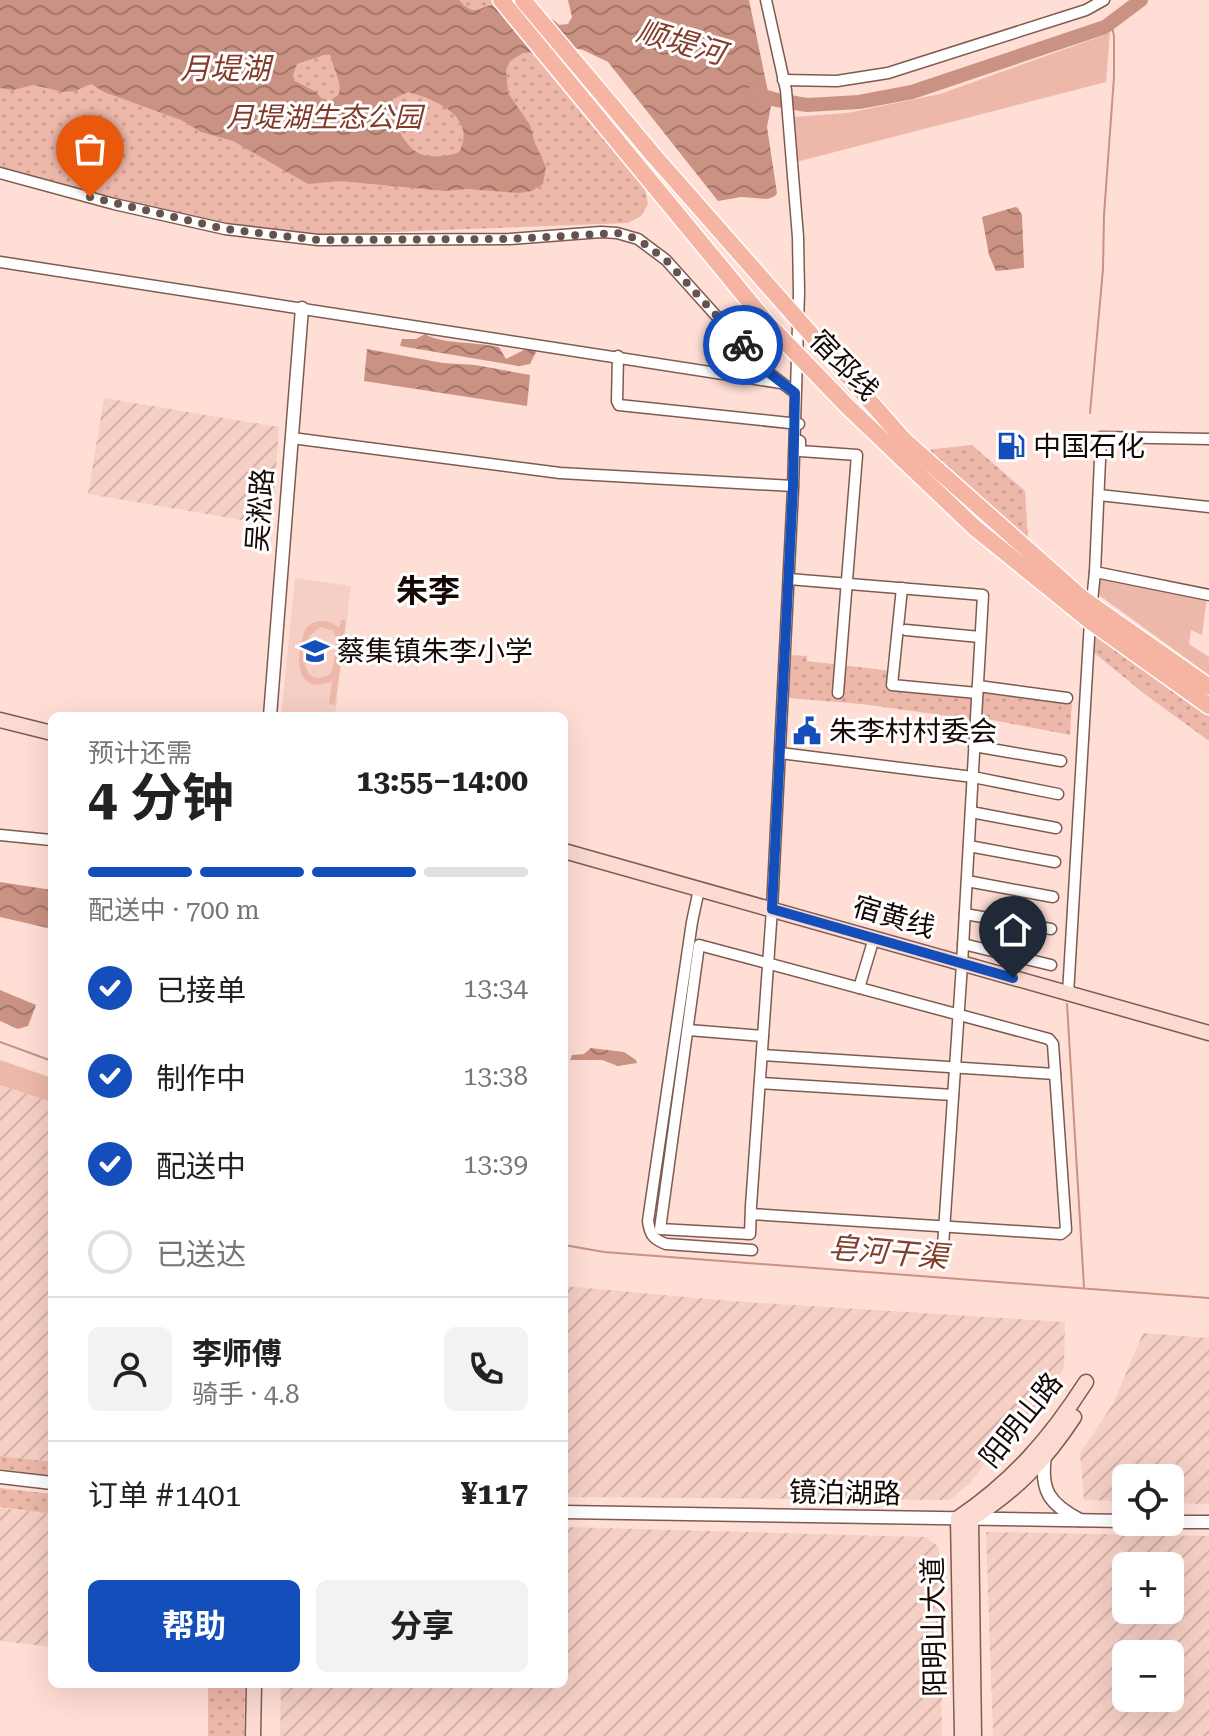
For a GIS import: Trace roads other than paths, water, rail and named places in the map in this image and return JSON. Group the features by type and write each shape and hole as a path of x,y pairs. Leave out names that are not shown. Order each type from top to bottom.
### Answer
{"main road":[{"name":"宿邳线","path":"523,0 904,440 1091,613 1209,687"},
{"name":"宿邳线","path":"504,3 767,323 848,407 975,528 1091,613 1209,706"},
{"path":"0,720 48,732"},
{"name":"宿黄线","path":"568,852 1209,1033"},
{"name":"阳明山路","path":"1090,1383 1061,1437 1012,1492 965,1518 1020,1468 1090,1383"},
{"name":"阳明山大道","path":"962,1736 965,1518"},
{"name":"阳明山大道","path":"965,1518 974,1736"},
{"path":"253,1736 254,1688"},
{"path":"263,1688 263,1736"}],"street":[{"path":"699,889 660,1229 750,1234 772,909 789,579 798,319 798,237 787,110 766,0"},
{"path":"784,85 888,73 1086,10 1104,0"},
{"path":"0,173 114,204 225,229 318,240 510,239 601,232 628,236 652,247 666,260 763,368 795,393"},
{"path":"0,262 782,383"},
{"name":"吴淞路","path":"270,712 302,308"},
{"path":"618,356 617,401 625,407 801,424 800,451 857,455 838,693"},
{"path":"1068,994 1101,437 1209,439"},
{"path":"292,438 560,473 793,486"},
{"path":"1099,495 1209,507"},
{"path":"1095,572 1209,595"},
{"path":"789,579 983,595 943,1246"},
{"path":"902,588 892,685 1067,698"},
{"path":"906,630 980,637"},
{"path":"974,746 1061,761"},
{"path":"780,753 973,777 1058,794"},
{"path":"971,812 1056,828"},
{"path":"0,835 48,840"},
{"path":"969,846 1055,862"},
{"path":"967,881 1053,897"},
{"path":"965,914 1051,929"},
{"path":"859,988 874,938"},
{"path":"963,944 1051,965"},
{"path":"751,1214 1065,1233 1053,1044 1049,1039 699,945 648,1221 650,1234 666,1244 752,1250"},
{"path":"683,1035 763,1036"},
{"path":"762,1055 1055,1074"},
{"path":"760,1083 953,1095"},
{"path":"1045,1456 1043,1473 1047,1493 1058,1507 1083,1521"},
{"path":"0,1477 48,1483"},
{"name":"镜泊湖路","path":"568,1512 1112,1521"},
{"path":"1184,1522 1209,1522"}],"water":[{"name":"月堤湖","path":"0,0 459,0 475,10 499,5 531,11 559,25 568,24 572,17 568,0 749,0 771,106 767,127 777,193 768,199 741,197 718,201 608,62 570,47 523,53 510,61 506,70 508,93 530,125 546,167 543,184 532,191 519,193 467,189 445,191 340,181 308,184 233,141 201,132 181,120 104,92 91,84 64,92 33,85 13,90 0,88","holes":["330,55 340,85 339,94 330,101 323,100 316,92 295,81 293,75 297,64","408,92 430,99 458,119 463,129 459,152 431,156 420,154 410,146 397,127 392,105 393,99"]},
{"path":"1015,207 1022,215 1024,268 996,271 989,255 982,217"},
{"path":"425,334 440,340 499,347 506,359 526,349 536,352 530,364 519,366 400,346 402,339 416,339"},
{"path":"367,349 530,375 527,406 364,381"},
{"path":"0,882 48,889 48,928 0,917"},
{"path":"0,990 36,1005 28,1026 18,1029 0,1021"},
{"path":"591,1048 624,1052 637,1063 618,1066 602,1060 570,1060 572,1055 584,1054"}],"waterway":[{"name":"顺堤河","path":"753,93 807,105 859,102 912,92 1105,27 1141,0"},
{"path":"1090,413 1103,269 1114,77 1111,23"},
{"path":"1067,1004 1084,1287"},
{"name":"皂河干渠","path":"0,1042 48,1060"},
{"name":"皂河干渠","path":"568,1246 604,1252 1209,1298"}],"place":[{"name":"中国石化","path":"1011,446"},
{"name":"蔡集镇朱李小学","path":"315,651"},
{"name":"朱李村村委会","path":"807,731"}],"district":[{"name":"朱李","path":"428,591"}],"park label":[{"name":"月堤湖生态公园","path":"324,117"}]}
